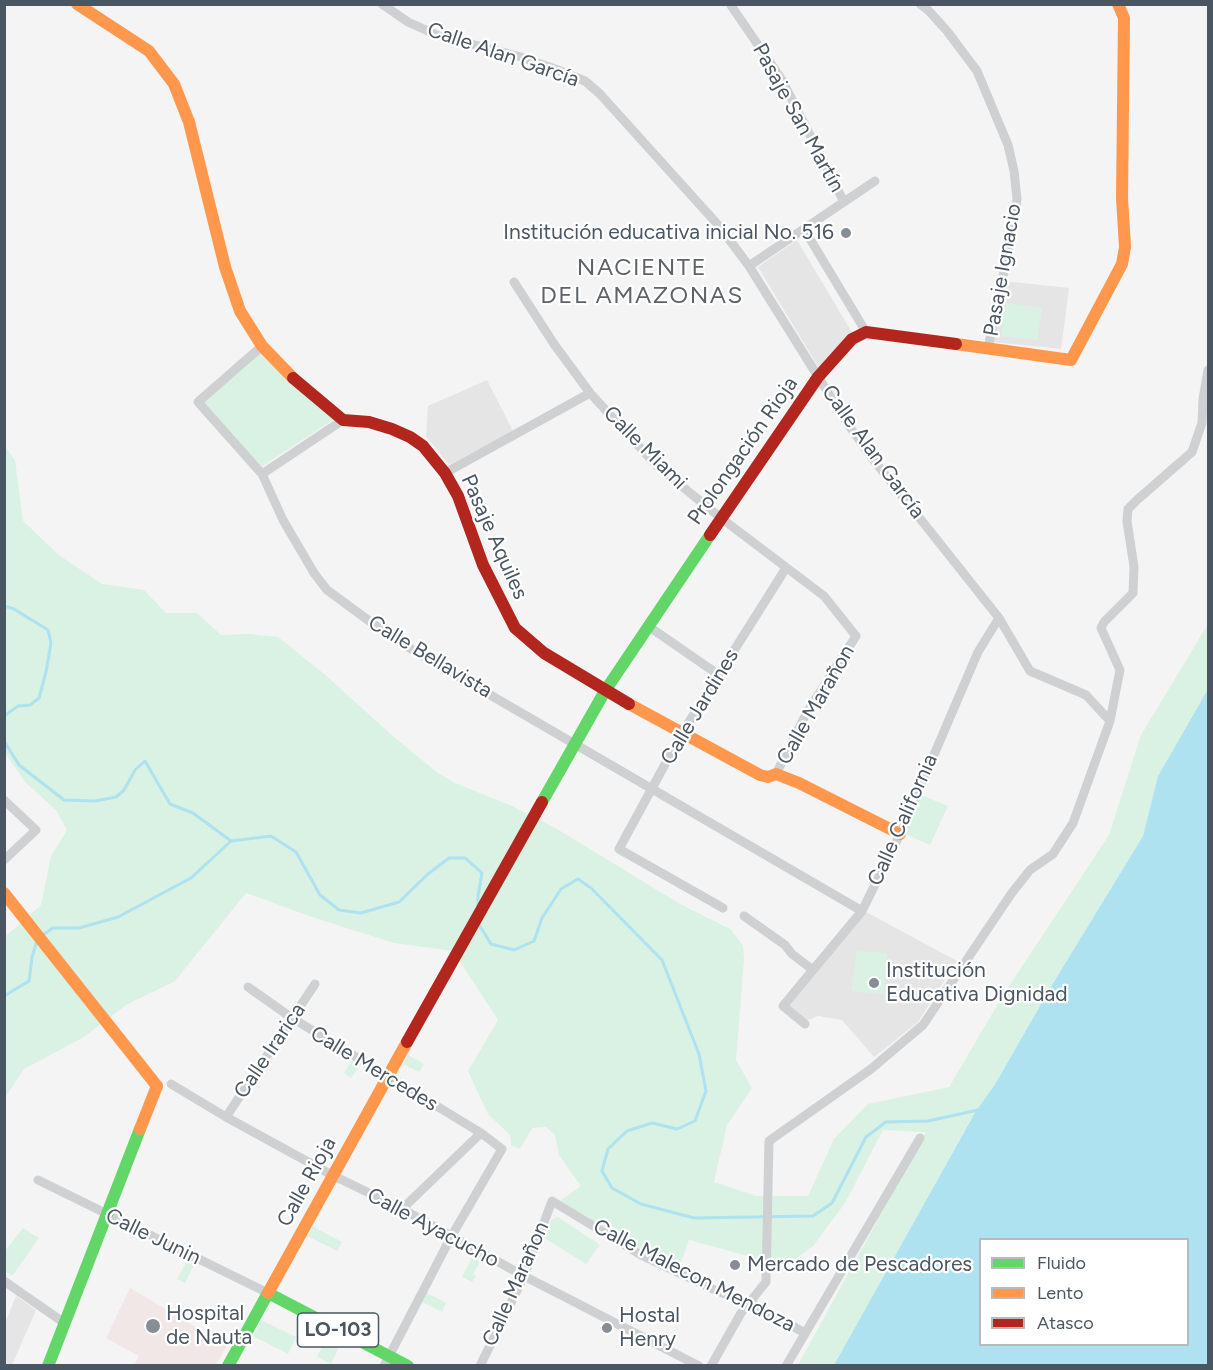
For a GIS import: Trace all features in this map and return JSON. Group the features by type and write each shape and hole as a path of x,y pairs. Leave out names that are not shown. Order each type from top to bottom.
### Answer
{"street":[{"path":"77,4 148,51 174,84 189,122 225,267 240,311 262,346 298,383 343,420 262,474"},
{"name":"Calle Alan García","path":"382,4 408,22 437,35 521,57 585,81 608,102 719,226 749,266 847,423 999,618 1030,671 1086,695 1110,721"},
{"name":"Pasaje San Martín","path":"730,4 782,80 844,202"},
{"name":"Pasaje Ignacio","path":"920,4 947,31 977,71 1008,145 1014,171 1016,208 988,348"},
{"path":"804,229 866,332 1072,357 1122,264 1125,247 1122,198 1124,18 1118,4"},
{"path":"749,266 875,181"},
{"name":"Calle Miami","path":"514,282 549,337 590,393 657,466 824,596 856,636"},
{"name":"Prolongación Rioja","path":"421,1018 605,691 818,377 852,339 866,332"},
{"name":"Calle Bellavista","path":"262,346 198,402 262,474 283,520 314,573 327,590 394,639 862,911"},
{"path":"711,1365 741,1313 752,1303 766,1282 769,1141 871,1069 923,1025 1011,894 1030,870 1053,854 1073,823 1110,721 1120,669 1101,628 1104,622 1133,593 1134,567 1127,520 1128,509 1192,452 1202,423 1203,399 1209,370"},
{"path":"445,473 590,393"},
{"name":"Pasaje Aquiles","path":"343,420 369,422 410,437 423,446 445,473 458,496 483,565 515,628 543,653 605,691 760,775 768,777 778,772 900,834"},
{"name":"Calle Jardines","path":"723,908 619,849 682,733 786,567"},
{"name":"Calle California","path":"805,1024 783,1006 862,911 900,834 978,652 999,618"},
{"path":"648,626 719,675"},
{"name":"Calle Marañon","path":"778,772 803,720 856,636"},
{"path":"4,800 36,830 4,860"},
{"path":"4,893 157,1086 48,1365"},
{"path":"744,916 785,945 792,954 813,969"},
{"name":"Calle Irarica","path":"226,1117 315,984"},
{"name":"Calle Mercedes","path":"248,987 292,1018 481,1133 502,1149 451,1237"},
{"name":"Calle Rioja","path":"228,1365 332,1174 421,1018"},
{"name":"Calle Ayacucho","path":"171,1084 226,1117 332,1174 402,1209 524,1276 699,1365"},
{"path":"402,1209 481,1133"},
{"path":"786,1365 920,1138"},
{"name":"Calle Junin","path":"38,1180 268,1293"},
{"name":"Calle Marañon","path":"480,1365 524,1276 552,1201"},
{"name":"Calle Malecon Mendoza","path":"552,1201 641,1255 717,1291 752,1303 805,1333"},
{"path":"386,1361 451,1237"},
{"path":"4,1281 63,1322"},
{"name":"LO-103","path":"268,1293 386,1361 408,1365"}],"shaded area":[{"path":"797,240 853,334 819,368 758,267"},
{"path":"1004,281 1069,288 1061,349 993,342"},
{"path":"487,380 513,431 449,465 426,436 428,406"},
{"name":"Institución Educativa Dignidad","path":"866,912 957,961 918,1022 874,1057 842,1020 818,1016 806,1021 787,1005"},
{"name":"Hospital de Nauta","path":"130,1288 227,1345 216,1365 134,1365 139,1356 106,1338"},
{"path":"16,1296 36,1310 12,1365 10,1365 5,1363 5,1323"}],"green space":[{"path":"1006,303 1042,308 1037,340 1001,336"},
{"path":"261,353 334,419 261,467 203,403"},
{"path":"4,445 15,460 23,521 60,556 102,584 144,590 166,613 197,613 221,635 249,634 278,637 438,773 455,783 512,806 557,829 680,904 730,929 743,945 744,959 736,1060 752,1088 727,1125 714,1182 756,1196 808,1196 834,1139 868,1104 949,1087 1005,992 1109,835 1141,735 1208,624 1208,689 1158,776 1143,836 1052,985 994,1086 976,1111 834,1365 798,1365 926,1132 883,1130 845,1203 813,1246 797,1258 777,1264 689,1240 679,1267 634,1246 560,1201 581,1186 559,1155 555,1135 546,1127 532,1128 520,1149 511,1145 510,1135 488,1114 468,1071 498,1020 453,951 394,943 246,893 175,981 126,1005 84,1037 24,1069 5,1098 5,937 41,905 51,856 67,830 56,810 26,783 5,753"},
{"path":"921,795 948,806 930,845 905,834"},
{"path":"857,951 887,953 884,994 851,991"},
{"path":"408,1055 424,1064 419,1072 403,1064"},
{"path":"353,1059 361,1064 351,1078 344,1073"},
{"path":"558,1217 600,1245 586,1264 543,1237 552,1219"},
{"path":"312,1226 342,1242 337,1251 307,1236"},
{"path":"23,1228 39,1238 12,1276 5,1271 5,1251"},
{"path":"474,1254 482,1258 473,1274 476,1276 472,1282 462,1277"},
{"path":"187,1261 194,1265 185,1283 177,1279"},
{"path":"427,1293 446,1303 442,1312 422,1302"},
{"path":"261,1320 296,1337 288,1354 253,1336"},
{"path":"330,1332 343,1339 331,1364 317,1357"}],"water":[{"path":"1208,689 1208,1365 834,1365 976,1111 994,1086 1052,985 1143,836 1158,776"}],"waterway":[{"path":"4,606 14,609 48,630 51,643 39,698 30,705 18,706 4,716"},
{"path":"4,741 19,765 64,800 95,801 116,797 124,790 135,770 145,761 170,804 193,813 231,841"},
{"path":"41,936 53,928 79,928 118,917 191,878 231,841 271,836 296,852 320,895 339,910 361,913 399,902 428,874 449,858 465,858 482,873 478,908"},
{"path":"478,923 491,944 514,950 534,941 542,918 561,889 578,879 591,888 662,960 699,1054 706,1091 695,1121 677,1129 652,1123 627,1131 608,1149 602,1171 612,1188 641,1204 694,1218 813,1216 832,1203 866,1137 886,1122 928,1121 978,1110"},
{"path":"4,996 29,981 37,941"}],"traffic: fast":[{"path":"542,802 605,691 710,535"},
{"path":"48,1366 140,1129"},
{"path":"228,1366 268,1293 408,1366"}],"traffic: slow":[{"path":"77,4 149,51 174,84 189,122 225,267 240,311 262,346 293,378"},
{"path":"956,344 1071,360 1122,264 1125,247 1122,198 1124,18 1118,4"},
{"path":"629,704 760,775 768,777 776,774 799,783 900,834"},
{"path":"4,893 157,1086 140,1129"},
{"path":"268,1293 407,1042"}],"traffic: jam":[{"path":"710,535 818,377 852,339 866,332 956,344"},
{"path":"293,378 343,420 369,422 392,429 423,446 445,473 458,496 483,565 515,628 544,653 629,704"},
{"path":"407,1042 542,802"}],"place":[{"name":"Institución educativa inicial No. 516","path":"846,233"},
{"name":"Institución Educativa Dignidad","path":"874,983"},
{"name":"Mercado de Pescadores","path":"735,1265"},
{"name":"Hospital de Nauta","path":"153,1326"},
{"name":"Hostal Henry","path":"607,1328"}],"district":[{"name":"NACIENTE DEL AMAZONAS","path":"642,282"}]}
